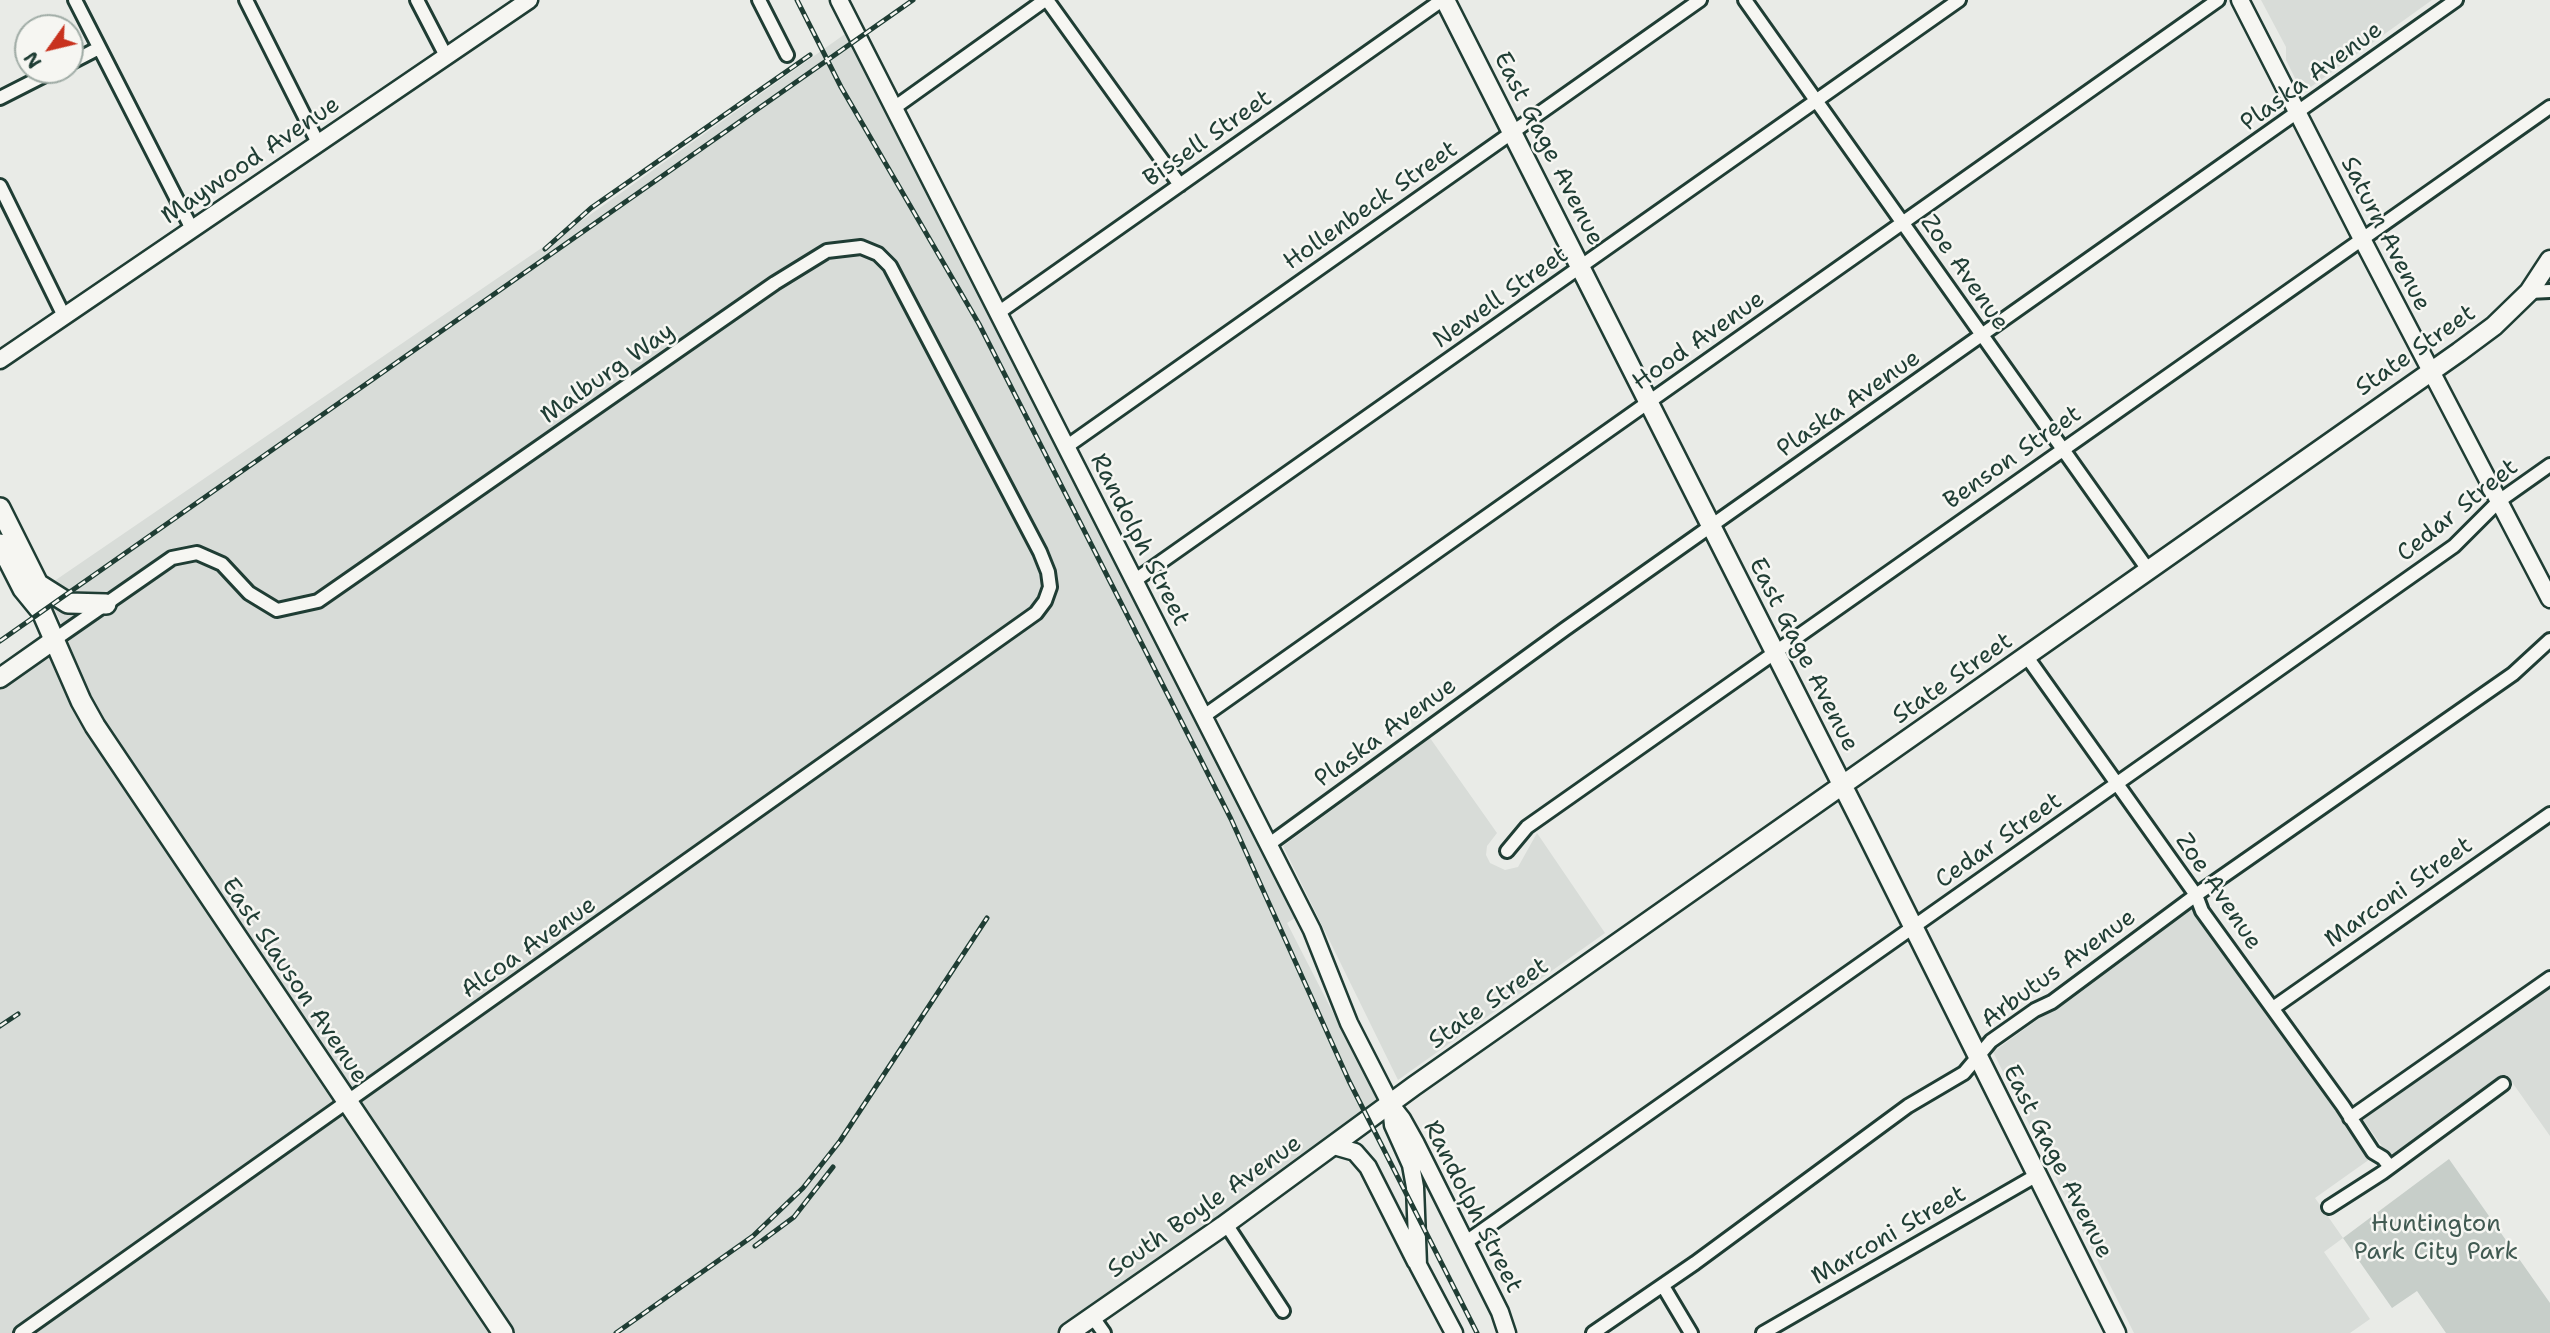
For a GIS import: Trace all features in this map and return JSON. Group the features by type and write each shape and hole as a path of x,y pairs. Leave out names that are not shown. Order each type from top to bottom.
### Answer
{"main road":[{"name":"East Gage Avenue","path":"1444,0 1842,786 2113,1332"},
{"name":"State Street","path":"1369,1121 1414,1086 2494,326 2529,292 2550,260"},
{"path":"0,508 38,584 42,612"},
{"path":"0,544 23,589 42,612"},
{"path":"38,584 68,603 106,604"},
{"name":"East Slauson Avenue","path":"42,612 94,726 503,1333"},
{"path":"0,678 56,644"},
{"name":"South Boyle Avenue","path":"1069,1333 1369,1121"}],"street":[{"path":"75,0 192,229"},
{"path":"246,0 318,143"},
{"path":"417,0 446,56"},
{"name":"Maywood Avenue","path":"0,360 529,0"},
{"path":"759,0 787,55"},
{"name":"Randolph Street","path":"839,0 1312,930 1349,1023 1391,1105 1412,1136 1500,1312 1507,1333"},
{"path":"894,108 1046,0 1180,185"},
{"name":"Bissell Street","path":"999,313 1444,0"},
{"name":"Hollenbeck Street","path":"1066,447 1700,0"},
{"name":"Zoe Avenue","path":"1745,0 2149,571"},
{"name":"Newell Street","path":"1134,581 1959,0"},
{"name":"Hood Avenue","path":"1204,716 2218,0"},
{"name":"Saturn Avenue","path":"2240,0 2550,599"},
{"name":"Plaska Avenue","path":"1268,845 1565,629 2456,0"},
{"path":"84,56 99,48"},
{"path":"0,98 28,84"},
{"name":"Benson Street","path":"1507,851 1527,827 2550,107"},
{"path":"0,186 64,316"},
{"name":"Malburg Way","path":"56,644 106,604 172,558 197,553 222,564 249,593 278,610 318,601 775,283 827,251 861,247 878,254 890,266 1040,552 1048,572 1050,587"},
{"path":"2529,292 2550,291"},
{"name":"Cedar Street","path":"1466,1242 2454,546 2499,501 2550,465"},
{"name":"Alcoa Avenue","path":"21,1333 1036,613 1045,601 1050,587"},
{"name":"Arbutus Avenue","path":"1593,1333 1663,1286 1908,1106 1964,1073 1990,1041 2035,1010 2052,1002 2196,895 2513,674 2550,640"},
{"name":"Zoe Avenue","path":"2027,656 2196,895 2202,911 2350,1118 2373,1152 2379,1176"},
{"name":"Marconi Street","path":"2273,1008 2550,814"},
{"path":"2350,1118 2550,978"},
{"path":"2329,1208 2379,1176 2503,1084"},
{"name":"Randolph Street","path":"1391,1105 1393,1125 1411,1165 1415,1187 1418,1265 1454,1333"},
{"path":"1334,1146 1355,1152 1368,1167 1418,1265"},
{"name":"Zoe Avenue","path":"2373,1152 2383,1158 2390,1167"},
{"name":"Marconi Street","path":"1763,1333 2037,1175"},
{"path":"1226,1224 1283,1311"},
{"path":"1663,1286 1690,1333"},
{"path":"1092,1317 1104,1333"}],"shaded area":[{"path":"2261,0 2432,0 2308,89 2300,88 2286,60 2286,47"},
{"path":"845,34 1295,918 1287,923 1384,1112 1071,1333 0,1333 0,687 70,640 44,588 587,217"},
{"path":"1430,738 1497,833 1487,846 1486,855 1490,863 1505,870 1518,867 1537,833 1605,933 1398,1080 1283,846"},
{"path":"2192,907 2370,1159 2315,1198 2343,1238 2324,1252 2370,1319 2350,1333 2134,1333 1993,1052"},
{"path":"2550,985 2550,1136 2507,1075 2391,1159 2362,1118"}],"green space":[{"name":"Huntington Park City Park","path":"2449,1159 2550,1303 2550,1333 2446,1333 2417,1291 2392,1308 2343,1238"}],"railway":[{"path":"797,0 841,87 979,324 1231,819 1349,1081 1477,1333"},
{"path":"0,641 913,0"},
{"path":"545,249 591,208 810,55"},
{"path":"616,1333 753,1236 803,1188 840,1141 987,918"},
{"path":"0,1026 18,1014"},
{"path":"755,1246 794,1217 833,1167"}]}
